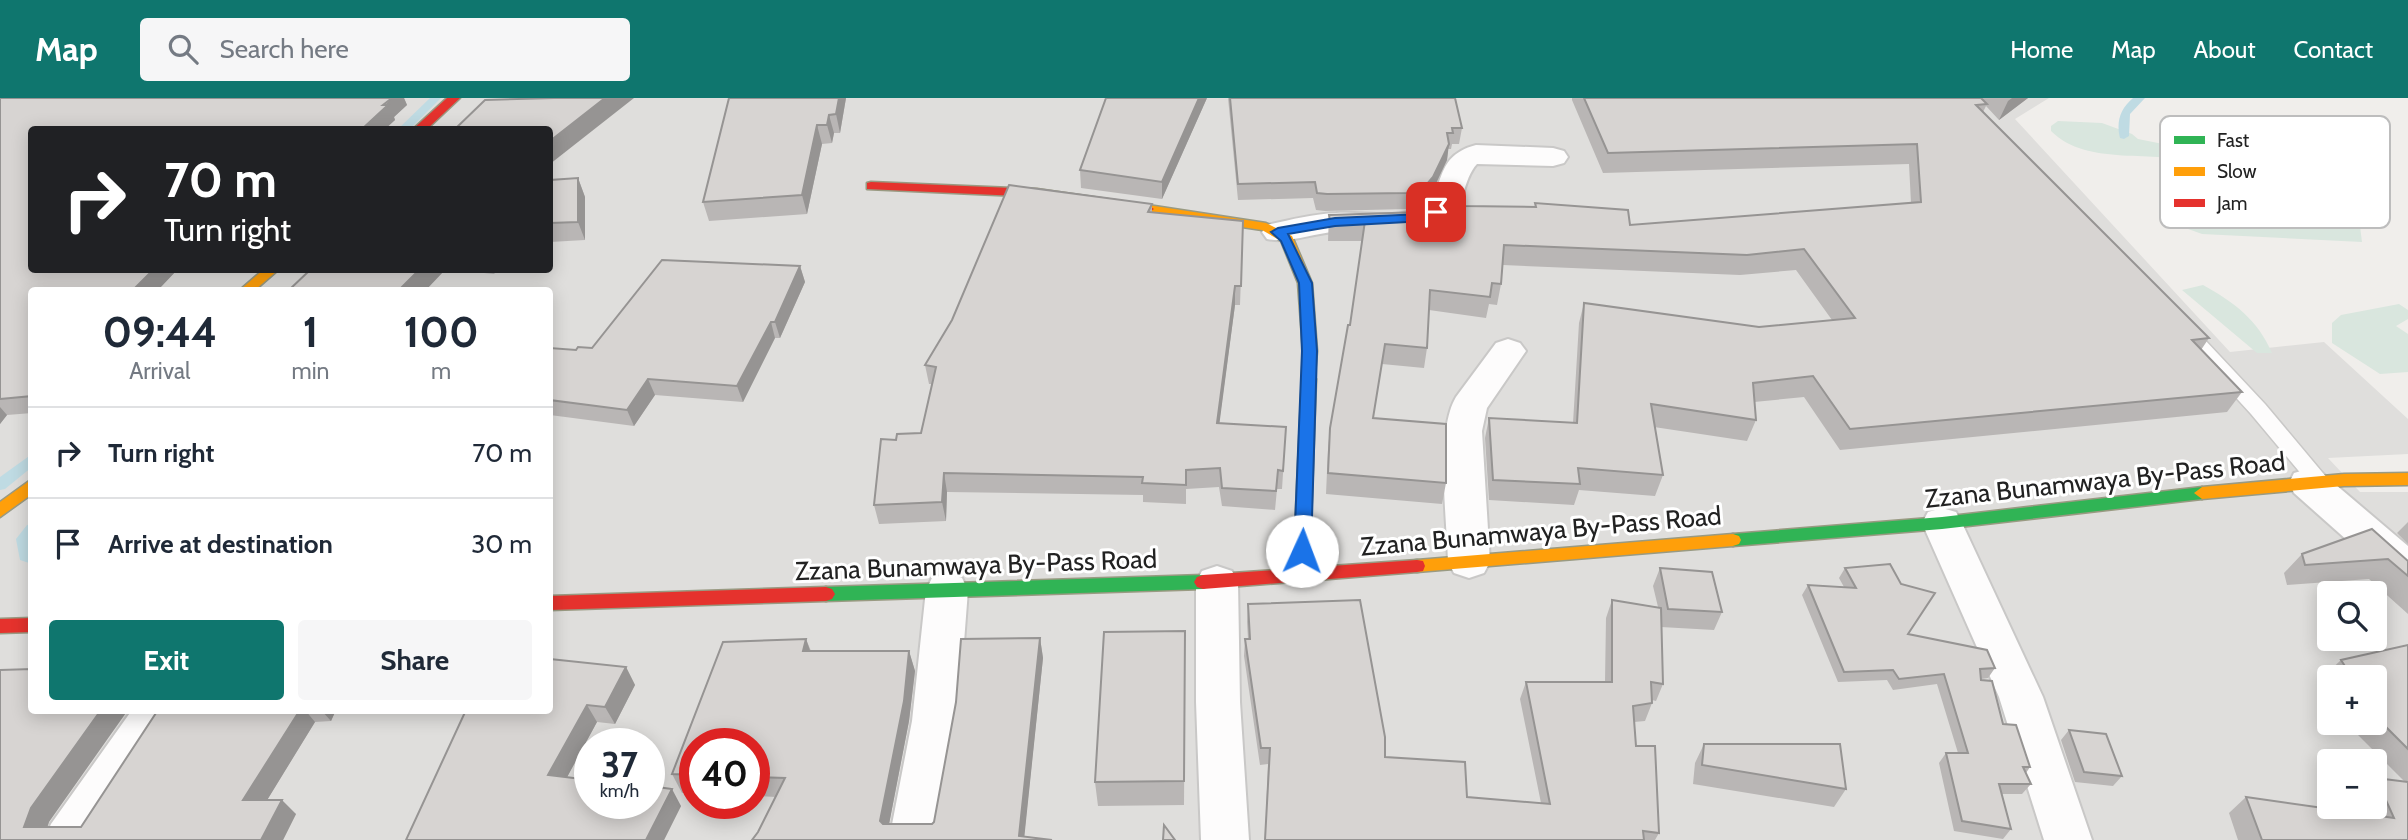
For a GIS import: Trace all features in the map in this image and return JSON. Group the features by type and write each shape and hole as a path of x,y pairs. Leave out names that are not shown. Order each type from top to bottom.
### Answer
{"street":[{"path":"422,126 454,98"},
{"path":"1278,232 1335,222 1425,218 1448,202 1464,157 1476,154 1553,157"},
{"path":"871,186 1037,193 1266,227 1286,239 1306,283 1310,351 1301,576"},
{"path":"251,287 267,273"},
{"path":"1469,562 1463,431 1469,406 1508,351"},
{"name":"Zzana Bunamwaya By-Pass Road","path":"553,603 1216,582 1942,523 2131,499 2314,483 2408,479"},
{"path":"2314,483 2408,570"},
{"path":"0,511 28,488"},
{"path":"1942,523 2021,697 2068,840"},
{"path":"1216,582 1218,702 1225,840"},
{"path":"913,840 935,721 947,590"},
{"path":"68,840 155,714"}],"lane":[{"path":"2174,318 2259,409 2314,483"},
{"path":"16,626 28,610"}],"shaded area":[{"path":"0,98 2049,98 2015,119 2230,352 2324,342 2408,419 2408,454 2328,458 2360,492 2408,492 2408,840 0,840"},
{"path":"2058,121 2102,123 2132,134 2138,139 2160,143 2160,157 2083,150 2051,131 2051,126"},
{"path":"2185,228 2360,228 2362,242 2202,234"},
{"path":"2203,285 2244,313 2260,331 2272,353 2257,353 2182,290"},
{"path":"2399,304 2408,310 2408,319 2396,326 2408,334 2408,372 2380,374 2332,343 2332,323 2341,315"}],"building":[{"path":"0,98 392,98 365,126 28,126 28,273 150,273 136,287 28,287 28,396 0,399"},
{"path":"605,98 553,139 553,126 458,126 485,100"},
{"path":"729,98 839,98 836,114 829,115 827,125 817,125 802,195 703,202"},
{"path":"1106,98 1199,98 1162,182 1080,170"},
{"path":"1230,98 1455,98 1462,128 1452,128 1453,133 1447,133 1449,144 1433,177 1427,184 1409,193 1317,193 1315,182 1238,184"},
{"path":"1584,98 1981,98 1987,104 1976,105 2209,338 2192,340 2242,392 1850,429 1813,376 1753,383 1756,420 1651,404 1663,475 1578,468 1580,484 1493,480 1489,418 1577,423 1584,303 1759,327 1855,318 1804,249 1747,255 1504,245 1501,284 1492,283 1490,297 1430,290 1427,348 1385,344 1373,418 1446,424 1446,483 1328,473 1330,428 1350,325 1365,221 1330,221 1329,215 1424,212 1450,201 1460,192 1462,206 1536,207 1535,203 1628,210 1630,225 1921,202 1917,144 1608,153"},
{"path":"578,178 578,222 553,223 553,180"},
{"path":"1009,185 1152,204 1148,212 1243,221 1241,286 1235,286 1217,423 1286,427 1283,471 1278,470 1276,491 1222,488 1220,468 1186,470 1186,485 1142,483 1143,477 944,473 942,502 874,505 881,439 896,440 897,434 921,433 936,367 925,365 952,320"},
{"path":"662,260 800,266 775,322 771,322 737,386 648,379 627,410 553,400 553,348 592,348"},
{"path":"307,273 416,273 402,287 292,287"},
{"path":"2372,529 2408,561 2408,576 2388,559 2305,565 2302,554"},
{"path":"1890,564 1901,584 1935,593 1908,634 1987,650 1995,668 1980,669 1981,680 1992,681 2003,724 2016,725 2030,767 2023,767 2031,784 1999,784 2011,829 1962,821 1946,753 1968,753 1944,674 1899,679 1893,670 1844,672 1808,585 1856,588 1845,568"},
{"path":"1660,568 1712,572 1722,612 1668,609"},
{"path":"1360,600 1385,737 1385,757 1465,762 1467,797 1550,804 1526,682 1612,682 1612,600 1661,608 1663,684 1651,682 1652,703 1633,706 1636,746 1655,746 1659,833 1643,831 1644,840 1265,840 1270,748 1261,748 1245,639 1250,639 1248,604"},
{"path":"1185,631 1184,781 1095,782 1104,632"},
{"path":"1040,638 1019,836 1052,840 752,840 764,819 770,819 770,808 785,778 770,778 770,728 690,728 723,642 806,639 803,651 909,651 904,701 880,821 883,824 932,824 956,702 961,639"},
{"path":"2408,645 2408,749 2387,728 2387,665 2344,665 2341,660"},
{"path":"553,659 626,667 605,707 587,705 548,775 574,778 574,819 657,819 646,840 406,840 464,714 553,714"},
{"path":"28,669 28,714 98,714 31,808 24,827 81,827 155,714 297,714 243,800 282,800 261,840 0,840 0,670"},
{"path":"2069,730 2106,734 2122,776 2084,772"},
{"path":"1704,744 1840,744 1846,789 1702,765"},
{"path":"679,756 679,774 672,774"},
{"path":"2387,779 2408,782 2408,840 2262,840 2246,797 2317,807 2317,819 2394,818 2387,802"},
{"path":"665,788 672,789 665,803"},
{"path":"1164,825 1175,840 1163,840"}],"waterway":[{"path":"406,126 436,98"},
{"path":"2124,136 2125,114 2140,98"},
{"path":"0,485 28,462"},
{"path":"28,533 23,539 25,556 28,557"}],"traffic: fast":[{"path":"1301,576 1309,379"},
{"path":"1733,540 1942,523 2202,493"},
{"path":"826,594 1203,582"}],"traffic: slow":[{"path":"1148,209 1266,227 1287,239 1305,283 1310,351 1309,379"},
{"path":"251,287 267,273"},
{"path":"2202,493 2344,480 2408,479"},
{"path":"0,511 28,488"},
{"path":"1417,566 1733,540"}],"traffic: jam":[{"path":"422,126 454,98"},
{"path":"871,186 1037,193 1148,209"},
{"path":"1203,582 1417,566"},
{"path":"553,603 826,594"},
{"path":"0,626 28,625"}],"route":[{"path":"1302,551 1310,351 1306,283 1286,239 1278,232 1335,222 1425,218 1436,212"}]}
